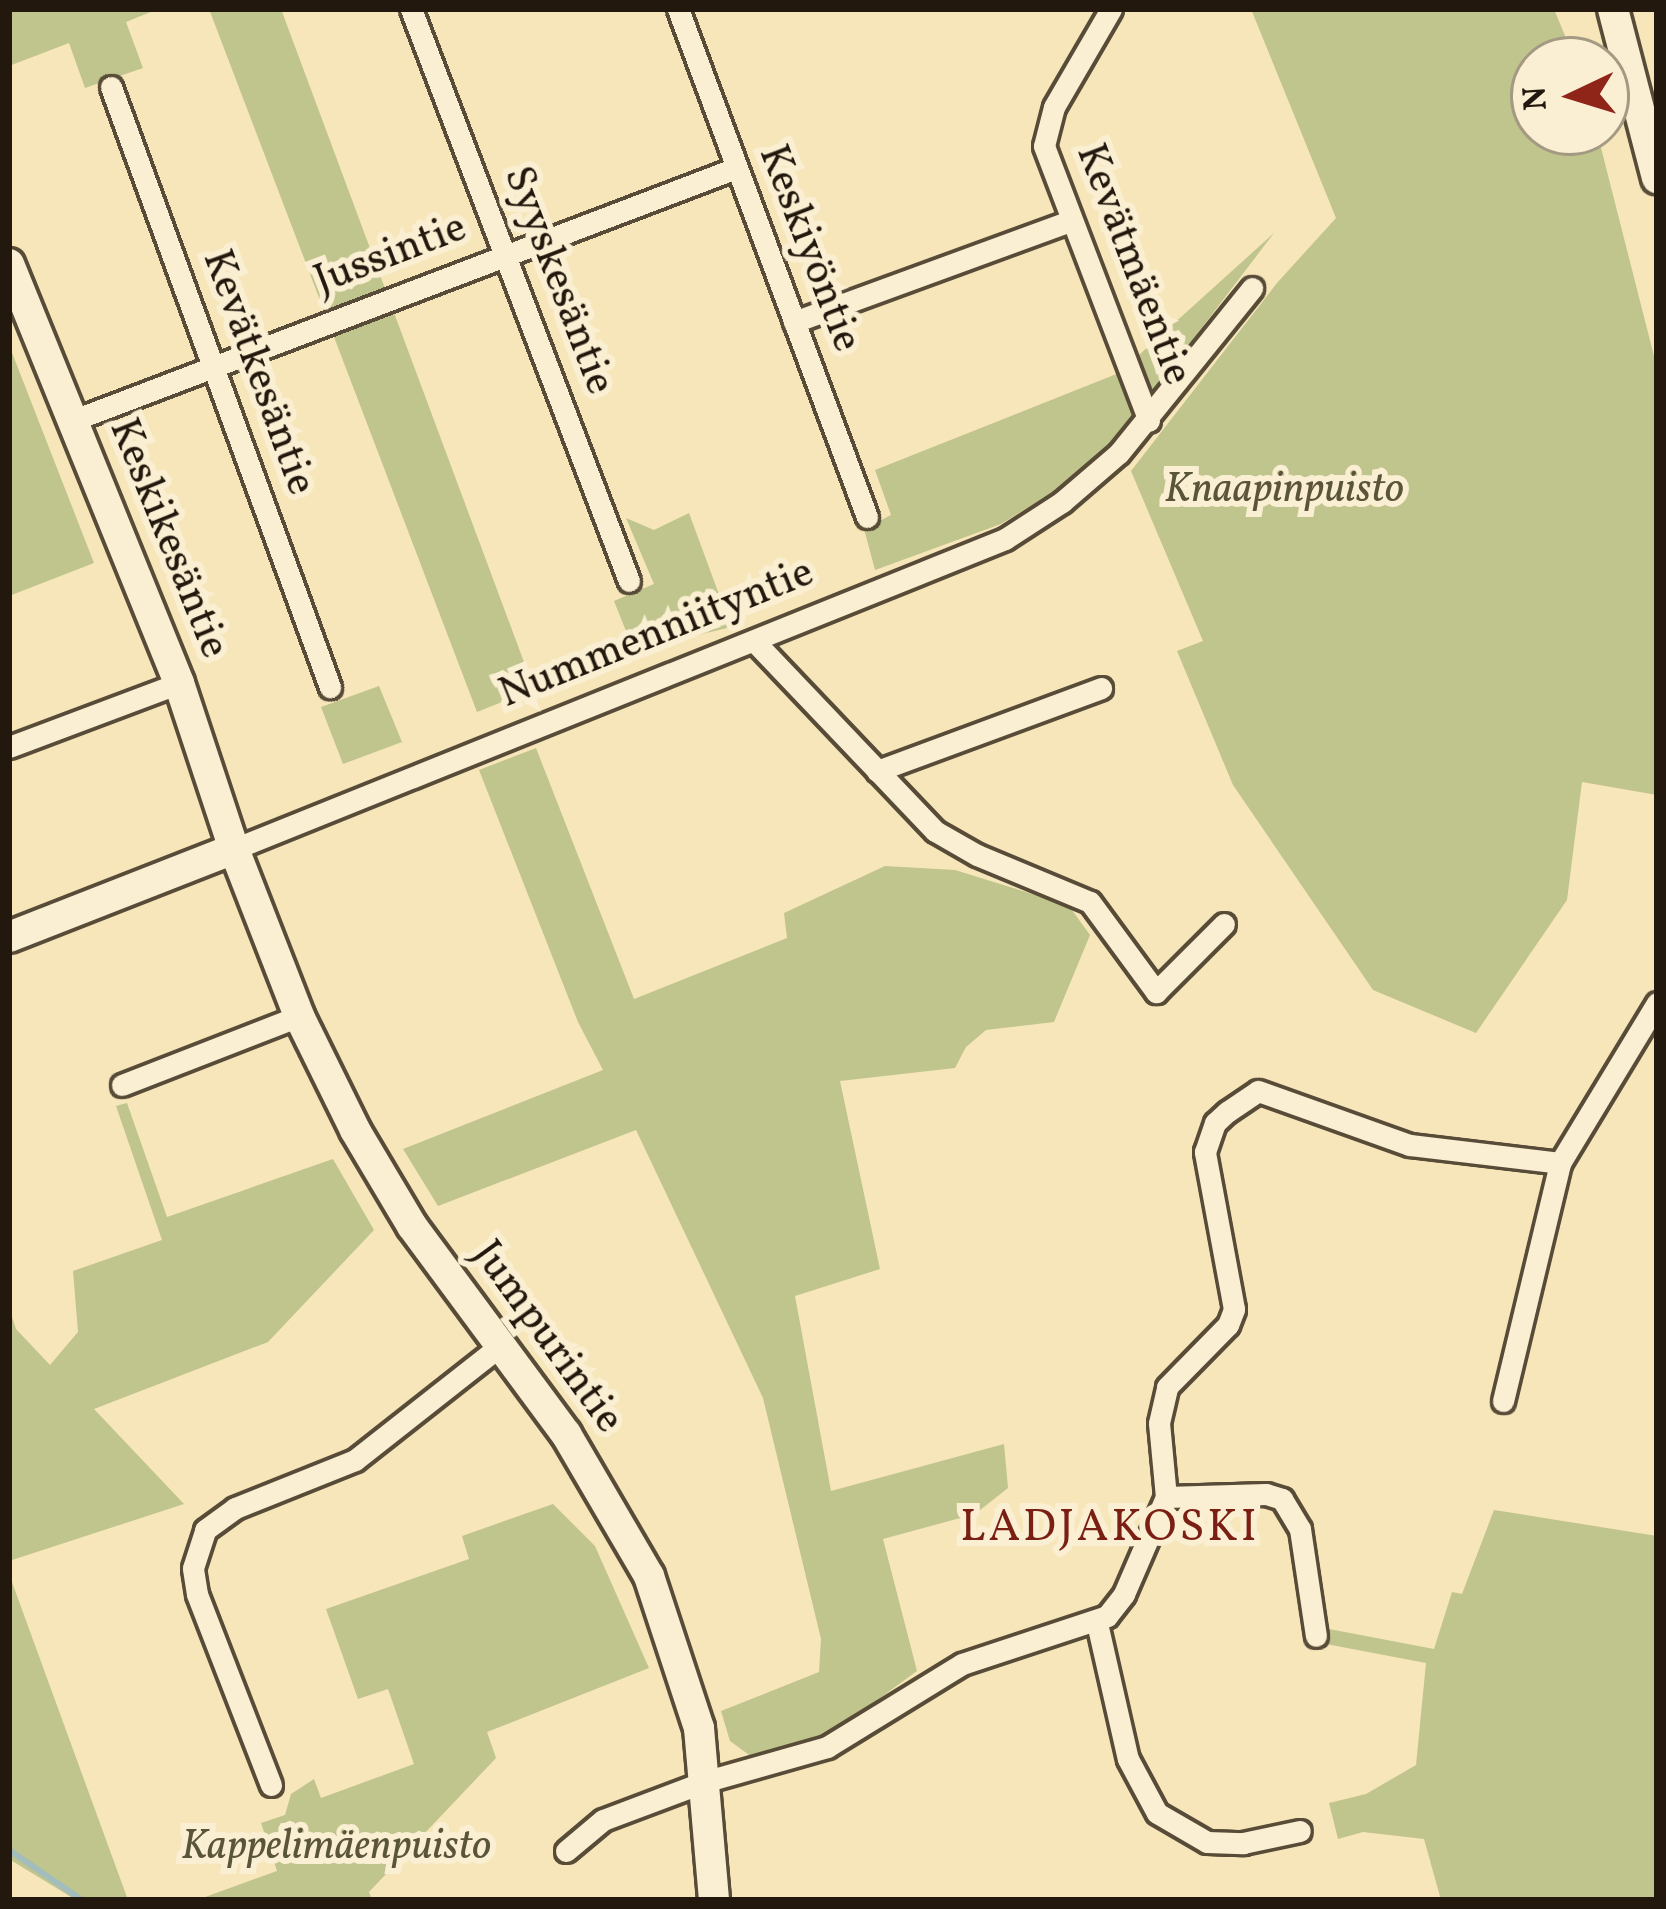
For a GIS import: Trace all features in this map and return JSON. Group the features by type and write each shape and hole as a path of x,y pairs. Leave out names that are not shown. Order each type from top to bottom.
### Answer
{"street":[{"name":"Syyskesäntie","path":"411,9 629,581"},
{"name":"Keskiyöntie","path":"678,9 867,517"},
{"name":"Kevätmäentie","path":"1111,9 1044,133 1070,221 1149,422"},
{"path":"1612,9 1657,178"},
{"name":"Kevätkesäntie","path":"111,87 330,687"},
{"name":"Jussintie","path":"74,420 736,168"},
{"path":"794,322 1070,221"},
{"name":"Keskikesäntie","path":"9,264 179,682 234,849"},
{"name":"Nummenniityntie","path":"9,938 1005,539 1062,502 1149,422 1252,288"},
{"path":"755,642 877,771 954,843 1090,902 1156,992 1224,924"},
{"path":"9,747 179,682"},
{"path":"877,771 1101,688"},
{"name":"Jumpurintie","path":"234,849 299,1016 383,1180 596,1479 649,1576 685,1674 714,1900"},
{"path":"1503,1401 1554,1208 1560,1163 1657,1003"},
{"path":"122,1085 299,1016"},
{"path":"566,1851 603,1820 696,1785 827,1747 962,1664 1097,1623 1124,1594 1166,1497 1161,1402 1178,1373 1228,1325 1234,1309 1205,1152 1215,1123 1226,1112 1258,1091 1410,1145 1560,1163"},
{"path":"271,1785 197,1594 193,1568 205,1530 235,1508 355,1460 500,1346"},
{"path":"1166,1497 1266,1494 1282,1499 1300,1529 1316,1636"},
{"path":"1097,1623 1128,1759 1157,1813 1207,1842 1243,1843 1300,1831"}],"green space":[{"path":"9,9 158,9 126,22 143,68 85,88 69,43 9,66"},
{"path":"209,9 281,9 534,689 477,712"},
{"name":"Knaapinpuisto","path":"1251,9 1554,9 1565,36 1510,36 1510,156 1603,156 1657,368 1657,795 1582,782 1567,900 1476,1033 1373,990 1233,785 1177,651 1203,641 1131,471 1277,283 1336,218"},
{"path":"1274,233 1123,431 1065,484 1001,524 875,570 864,529 891,515 875,470 1119,373"},
{"path":"9,345 94,563 9,596"},
{"path":"689,513 731,627 634,651 614,601 654,584 626,518 654,530"},
{"path":"379,686 402,742 343,764 321,707"},
{"path":"536,748 634,999 787,938 784,913 885,866 955,870 1069,906 1090,935 1054,1022 986,1030 966,1047 955,1068 840,1081 880,1269 795,1296 831,1491 1004,1444 1008,1488 975,1514 883,1539 917,1671 821,1741 756,1760 730,1741 721,1711 819,1672 821,1639 763,1398 636,1130 438,1206 403,1149 603,1070 578,1022 479,770"},
{"path":"127,1103 167,1217 333,1159 374,1230 268,1342 94,1409 184,1504 9,1561 9,1308 16,1329 50,1365 78,1332 73,1271 162,1240 116,1106"},
{"path":"553,1504 595,1546 649,1668 487,1732 496,1758 369,1892 372,1900 197,1900 277,1871 261,1823 285,1815 291,1794 314,1779 321,1798 414,1764 388,1689 358,1699 326,1609 469,1559 462,1536"},
{"path":"1494,1510 1657,1536 1657,1900 1441,1900 1424,1839 1363,1832 1338,1839 1329,1803 1366,1794 1416,1765 1426,1663 1326,1644 1329,1629 1434,1649 1452,1592 1462,1594"},
{"name":"Kappelimäenpuisto","path":"9,1574 128,1900 76,1900 9,1859"}],"waterway":[{"path":"9,1850 82,1900"}],"district":[{"name":"LADJAKOSKI","path":"1110,1529"}]}
